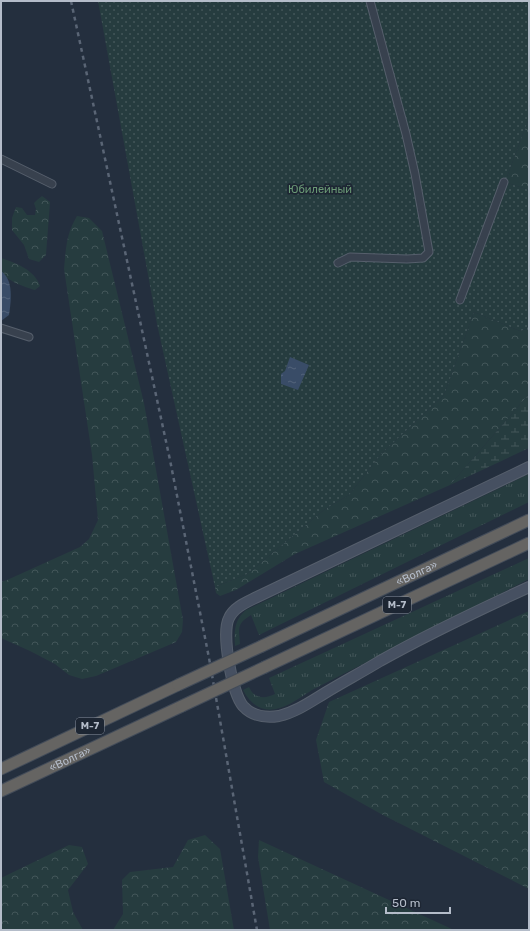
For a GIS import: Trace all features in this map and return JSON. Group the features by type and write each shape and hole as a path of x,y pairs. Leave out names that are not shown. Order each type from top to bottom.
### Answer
{"highway":[{"name":"«Волга»","path":"1,769 529,520"},
{"name":"«Волга»","path":"1,791 529,543"}],"main road":[{"path":"529,467 257,597 238,608 229,617 226,629 227,648 235,692 243,706 254,714 272,717 288,713 384,659 491,604 529,587"}],"street":[{"path":"338,263 350,257 407,260 423,258 429,252 406,134 370,1"},
{"path":"1,159 52,184"},
{"path":"460,300 504,182"},
{"path":"1,328 29,337"}],"green space":[{"name":"Юбилейный","path":"98,1 529,1 529,118 505,182 529,190 529,324 526,329 520,331 474,312 444,395 381,454 349,495 325,509 247,574 215,587 157,324"},
{"path":"529,118 529,190 505,182"},
{"path":"42,196 50,202 46,255 39,262 29,259 24,245 12,230 12,218 16,207 22,208 27,215 35,215 36,209 34,203"},
{"path":"77,216 89,218 102,231 144,403 183,620 182,632 176,642 96,676 82,679 69,675 55,664 1,638 1,582 80,547 89,539 98,520 92,455 64,269 69,235"},
{"path":"1,258 19,265 29,271 38,280 40,286 35,290 7,278 1,271"},
{"path":"474,312 520,331 526,329 529,324 529,394 450,485 295,554 236,590 220,596 216,593 215,587 247,574 325,509 349,495 381,454 444,395"},
{"path":"529,394 529,448 450,485"},
{"path":"529,474 529,502 259,635 251,615 241,624 239,631 240,644 235,646 237,622 246,610"},
{"path":"529,558 529,579 312,690 294,702 276,709 267,710 258,707 250,701 243,690 249,687 254,694 260,697 267,697 275,694 269,678"},
{"path":"529,611 529,889 381,814 324,782 316,740 329,702"},
{"path":"205,835 220,849 234,930 113,930 123,914 122,880 130,872 173,867 188,840"},
{"path":"259,840 454,930 270,930 258,857"},
{"path":"69,845 82,847 88,864 68,890 73,912 83,930 1,930 1,878"}],"water":[{"path":"1,271 5,275 10,285 11,297 9,315 1,321"},
{"path":"290,357 309,365 298,390 281,384 281,374 285,371"}],"railway":[{"path":"71,1 170,460 209,658 257,930"}]}
